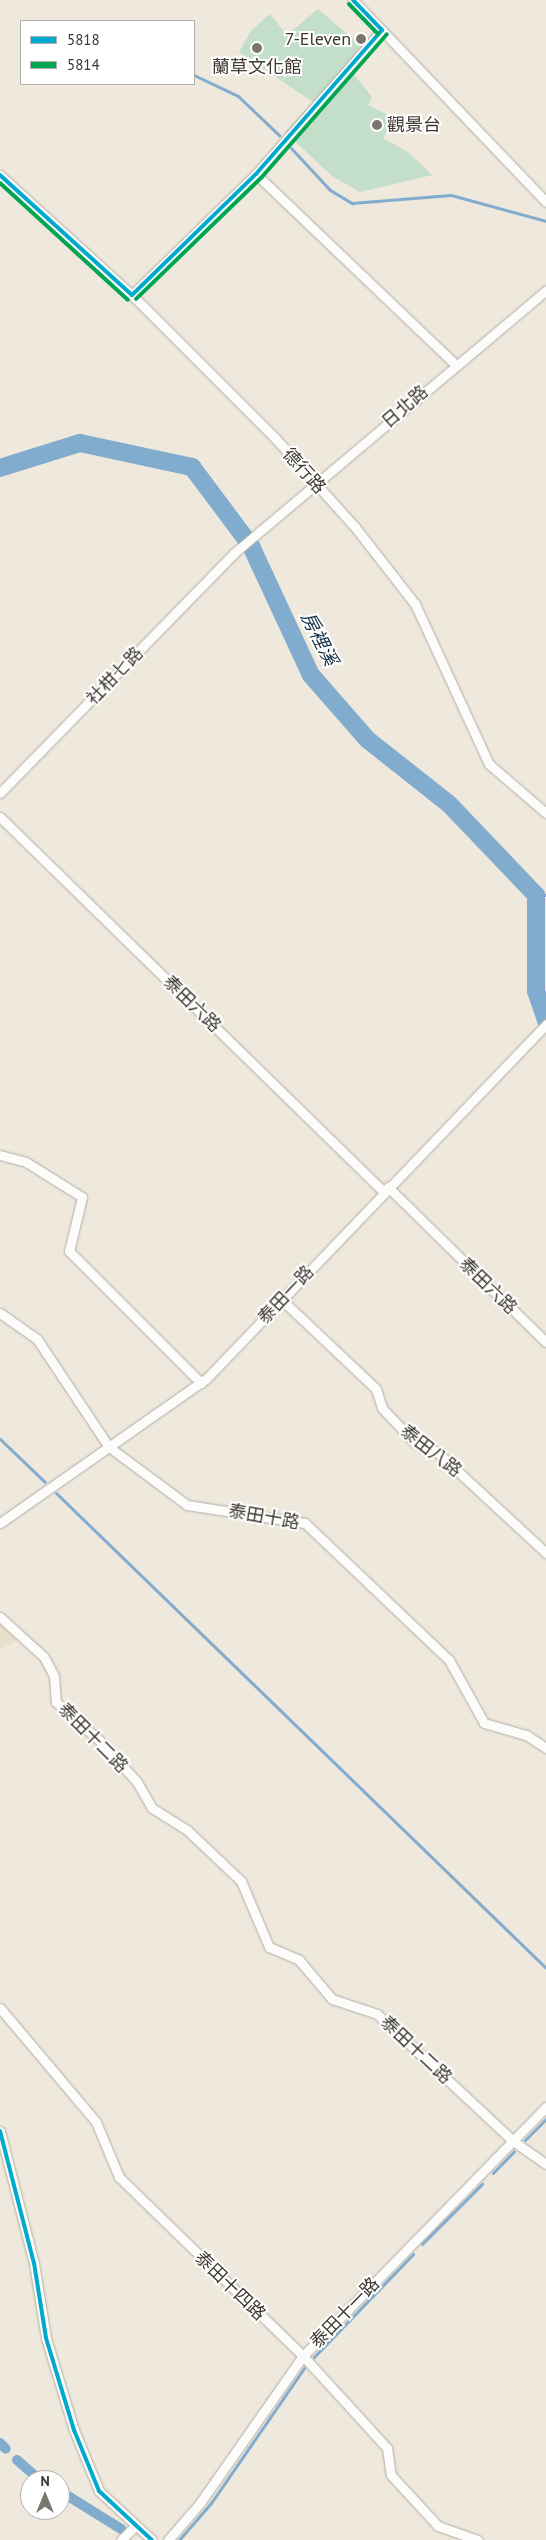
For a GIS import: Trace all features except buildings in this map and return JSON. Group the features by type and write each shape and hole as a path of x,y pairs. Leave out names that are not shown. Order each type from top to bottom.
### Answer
{"street":[{"path":"353,0 546,202"},
{"path":"132,295 256,174 382,30"},
{"path":"256,174 455,364"},
{"name":"德行路","path":"0,175 132,295 316,484 415,604 489,764 546,813"},
{"name":"日北路","path":"268,526 455,364 546,290"},
{"name":"社柑七路","path":"0,793 230,558 268,526"},
{"name":"泰田六路","path":"0,817 546,1342"},
{"name":"泰田一路","path":"0,1523 201,1382 282,1300 542,1027"},
{"path":"0,1155 26,1162 82,1197 69,1251 201,1382"},
{"name":"泰田八路","path":"282,1300 376,1389 382,1408 414,1442 437,1452 546,1553"},
{"name":"泰田十路","path":"0,1313 37,1339 109,1447 187,1505 305,1523 448,1660 484,1723 526,1735 546,1748"},
{"path":"538,1546 546,1538"},
{"name":"泰田十二路","path":"0,1617 44,1658 54,1676 56,1702 100,1741 137,1782 152,1808 186,1829 242,1881 269,1947 299,1960 332,1999 377,2014 513,2141 546,2164"},
{"name":"泰田十四路","path":"0,2008 96,2122 119,2177 303,2356 387,2448 391,2475 438,2526 478,2540"},
{"name":"泰田十一路","path":"168,2540 200,2503 303,2356 546,2107"},
{"path":"0,2131 34,2263 46,2338 74,2430 99,2491 134,2527 152,2540"},
{"path":"121,2540 134,2527"}],"shaded area":[{"path":"0,1622 20,1638 0,1650"}],"green space":[{"path":"318,9 364,48 347,66 372,97 368,105 394,118 383,138 408,152 432,175 360,192 332,176 285,132 313,102 239,52 251,31 270,14 287,35"}],"waterway":[{"path":"195,75 238,96 279,135"},
{"path":"291,148 330,190 352,203 451,195 546,221"},
{"name":"房裡溪","path":"0,468 80,443 192,467 251,546 311,675 368,740 449,804 536,895 536,991 546,1020"},
{"path":"536,895 546,895"},
{"path":"0,1439 45,1482"},
{"path":"56,1493 546,1968"},
{"path":"525,2140 546,2119"},
{"path":"493,2173 514,2151"},
{"path":"422,2244 482,2184"},
{"path":"314,2357 413,2254"},
{"path":"179,2540 211,2503 304,2368"},
{"path":"0,2443 6,2449"},
{"path":"17,2460 28,2470"},
{"path":"70,2497 121,2529"}],"transit line":[{"name":"5818","path":"353,0 382,30"},
{"name":"5814","path":"349,4 378,34"},
{"name":"5818","path":"132,295 256,174 382,30"},
{"name":"5814","path":"136,299 261,178 387,34"},
{"name":"5818","path":"0,175 132,295"},
{"name":"5814","path":"0,183 128,300"},
{"name":"5818","path":"0,2131 34,2263 46,2338 74,2430 99,2491 152,2540"}],"place":[{"name":"7-Eleven","path":"361,39"},
{"name":"蘭草文化館","path":"257,48"},
{"name":"觀景台","path":"377,125"}]}
